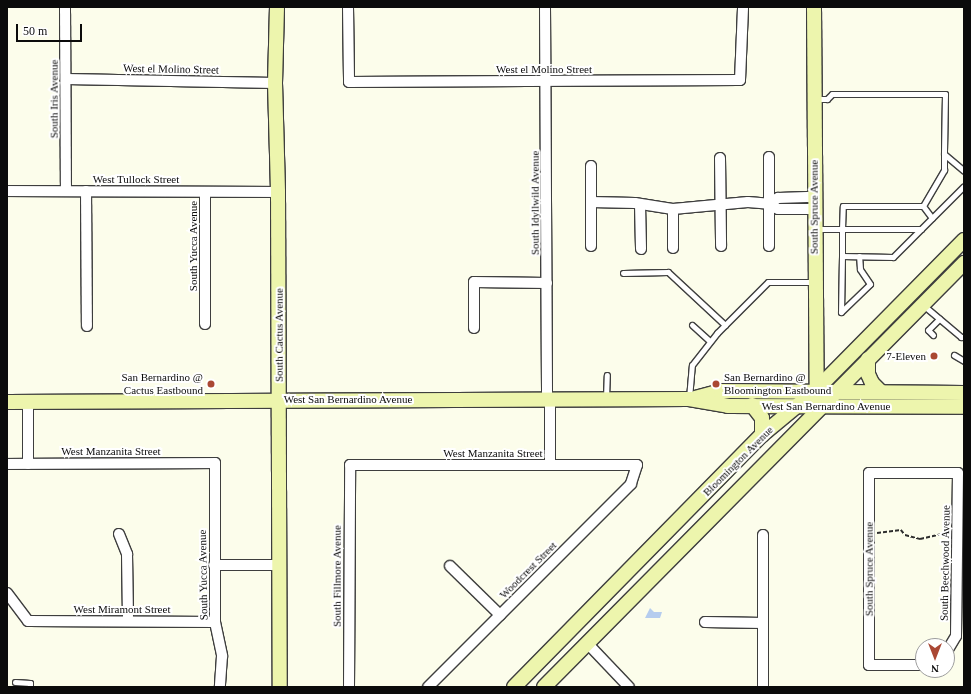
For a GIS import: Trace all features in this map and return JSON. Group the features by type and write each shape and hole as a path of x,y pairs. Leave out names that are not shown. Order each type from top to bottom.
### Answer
{"main road":[{"name":"South Cactus Avenue","path":"277,7 275,82 278,192 280,687"},
{"name":"South Spruce Avenue","path":"814,7 815,391 820,406"},
{"name":"Bloomington Avenue","path":"514,687 762,435 815,391 964,240"},
{"name":"Bloomington Avenue","path":"544,687 588,644 820,406 964,263"},
{"path":"868,359 870,380 880,391"},
{"name":"West San Bernardino Avenue","path":"689,400 721,391 880,391 964,393"},
{"name":"West San Bernardino Avenue","path":"7,402 279,399 689,400 728,406 964,406"},
{"path":"752,405 762,418 762,435"}],"street":[{"name":"South Iris Avenue","path":"65,7 66,190"},
{"name":"West el Molino Street","path":"348,7 349,82 740,80 742,7"},
{"name":"South Idyllwild Avenue","path":"545,7 550,465"},
{"name":"West el Molino Street","path":"66,79 275,82"},
{"path":"769,157 769,246"},
{"path":"720,158 722,203 721,246"},
{"path":"591,166 591,246"},
{"name":"West Tullock Street","path":"7,191 66,190 278,192"},
{"path":"86,191 87,326"},
{"name":"South Yucca Avenue","path":"205,192 205,324"},
{"path":"591,202 640,204 673,209 722,203 769,204 778,209 814,203"},
{"path":"640,204 641,248"},
{"path":"673,209 673,248"},
{"path":"474,328 474,282 547,283"},
{"path":"28,402 28,464"},
{"name":"South Yucca Avenue","path":"215,463 215,622 222,656 220,687"},
{"name":"West Manzanita Street","path":"7,464 215,463"},
{"name":"West Manzanita Street","path":"350,466 637,465"},
{"name":"Woodcrest Street","path":"428,687 630,484 637,465"},
{"name":"South Fillmore Avenue","path":"349,687 350,466"},
{"name":"South Beechwood Avenue","path":"869,473 958,473 957,531 960,550 955,638"},
{"name":"South Spruce Avenue","path":"869,473 869,665 915,665"},
{"path":"119,534 127,554 128,621"},
{"path":"763,535 763,687"},
{"path":"214,565 279,565"},
{"path":"450,566 500,615"},
{"name":"West Miramont Street","path":"7,593 28,621 215,622"},
{"path":"704,622 764,623"},
{"path":"588,644 629,687"}],"lane":[{"path":"814,100 828,99 832,94 945,94 944,170 923,206"},
{"path":"944,154 964,171"},
{"path":"842,256 893,257 964,186"},
{"path":"859,256 860,269 870,284 841,312 842,206 923,206"},
{"path":"923,206 932,218"},
{"path":"814,229 921,229"},
{"path":"623,273 668,272 725,325"},
{"path":"689,400 692,364 710,341 768,282 815,282"},
{"path":"922,304 939,319 964,337"},
{"path":"933,335 928,330 939,319"},
{"path":"692,325 710,341"},
{"path":"954,355 964,361"},
{"path":"606,400 607,374"},
{"path":"15,682 30,683 30,687"}],"path":[{"path":"869,533 901,530 905,535 920,539 957,531"}],"water":[{"path":"650,608 654,612 662,612 660,618 645,618"}],"place":[{"name":"7-Eleven","path":"934,356"},
{"name":"San Bernardino @ Cactus Eastbound","path":"211,384"},
{"name":"San Bernardino @ Bloomington Eastbound","path":"716,384"}]}
